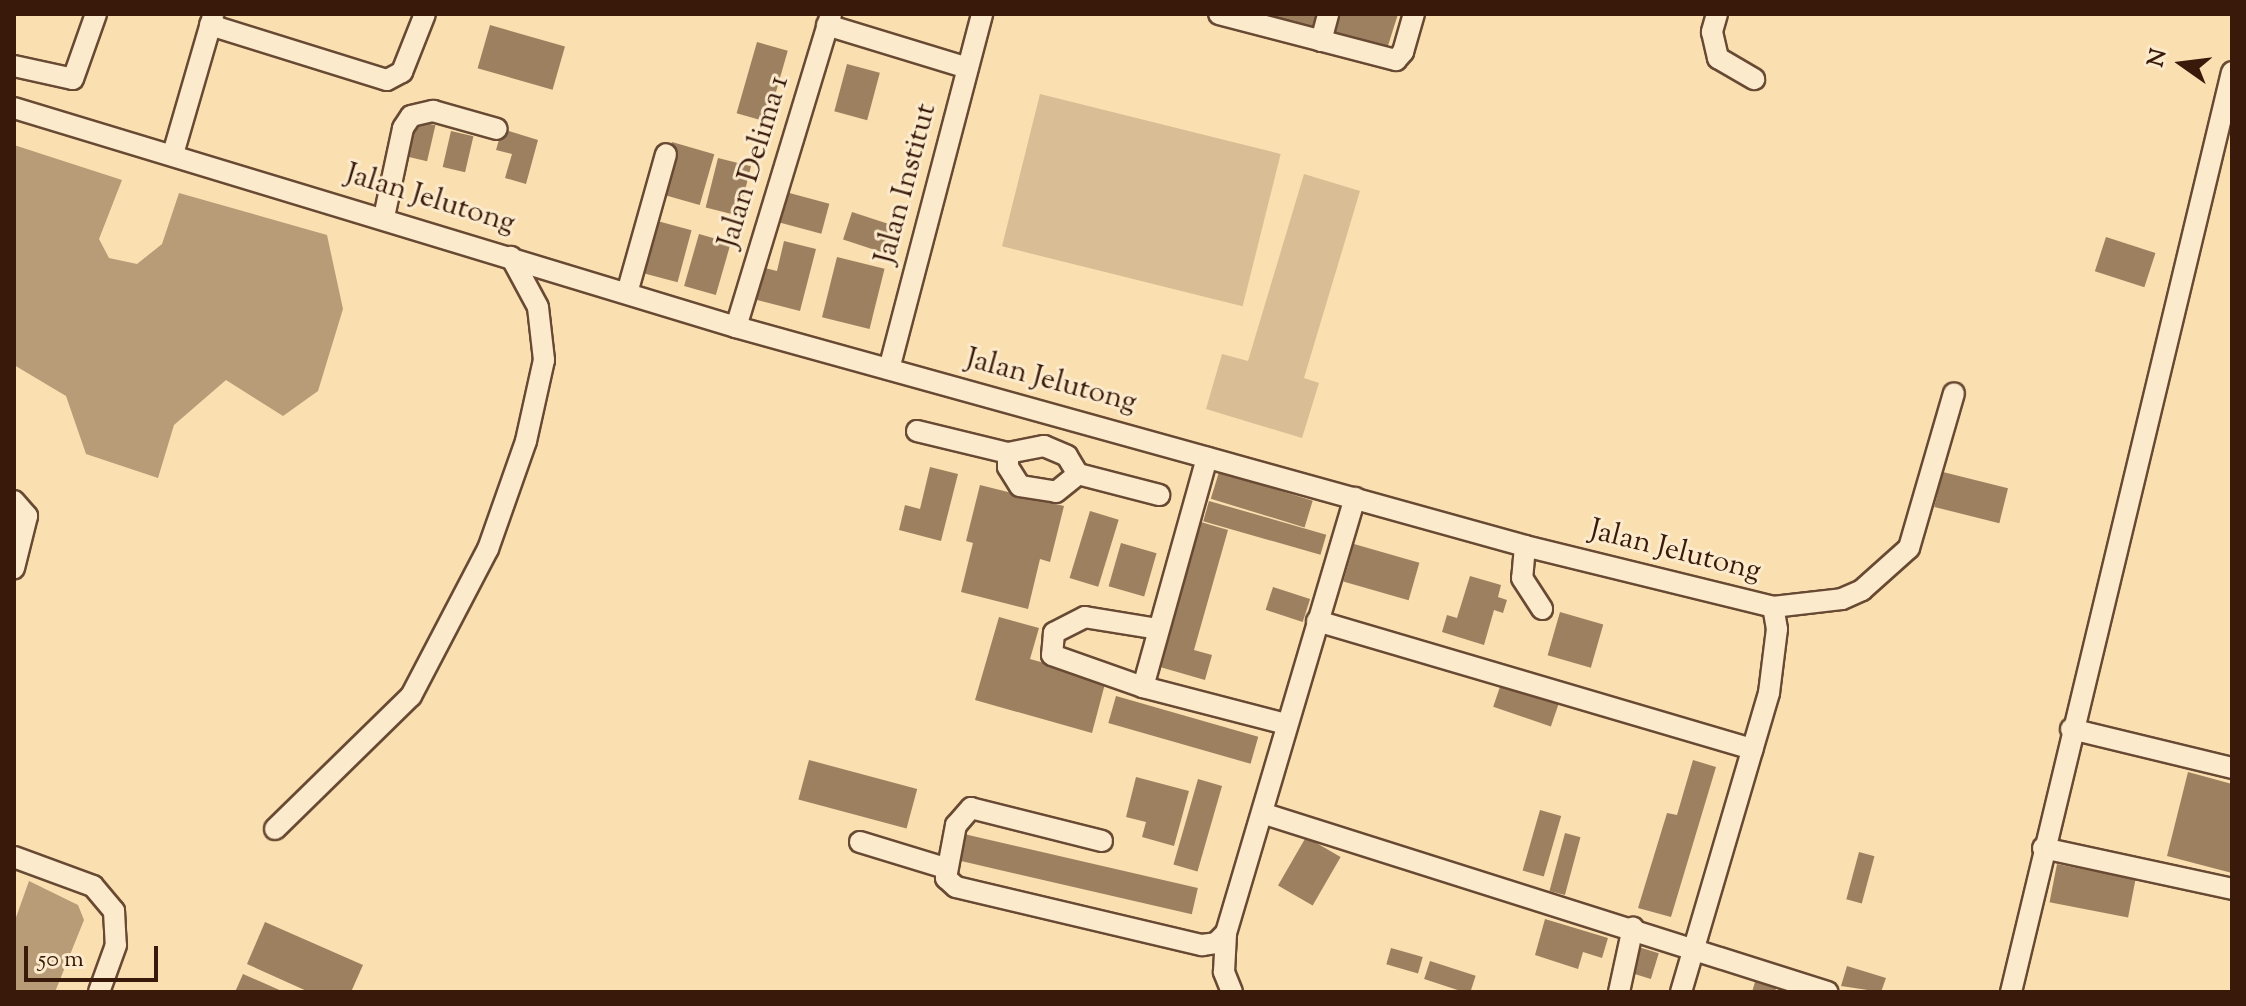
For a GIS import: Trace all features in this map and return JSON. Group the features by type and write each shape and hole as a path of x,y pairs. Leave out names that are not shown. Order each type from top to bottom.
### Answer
{"street":[{"path":"14,66 73,79 96,14"},
{"path":"173,154 212,20 387,80 402,72 425,14"},
{"name":"Jalan Institut","path":"889,369 982,14"},
{"path":"1219,14 1396,60 1403,52 1414,14"},
{"path":"1321,41 1328,14"},
{"path":"1717,14 1712,32 1718,58 1754,79"},
{"path":"829,20 916,60 968,68"},
{"name":"Jalan Delima 1","path":"736,327 829,20"},
{"path":"2011,992 2071,729 2227,120 2232,72"},
{"name":"Jalan Jelutong","path":"14,108 384,217 736,327 1054,412 1525,546 1773,607 1842,599 1862,590 1909,548 1954,393"},
{"path":"384,217 403,128 411,116 433,111 497,129"},
{"path":"627,293 666,154"},
{"path":"275,829 411,696 488,549 526,441 544,360 538,307 511,257"},
{"path":"1044,446 1054,412"},
{"path":"917,431 1008,453 1044,446 1067,456 1078,474 1159,495"},
{"path":"1008,453 1008,467 1020,486 1056,492 1078,474"},
{"path":"1143,687 1207,458"},
{"path":"1232,992 1224,972 1226,933 1265,814 1286,724 1355,498"},
{"path":"14,501 27,516 14,568"},
{"path":"1525,546 1522,578 1542,609"},
{"path":"1681,992 1753,749 1776,651 1773,607"},
{"path":"1158,629 1095,615 1051,637 1056,659 1143,687 1286,724"},
{"path":"1317,621 1753,749"},
{"path":"2071,729 2232,768"},
{"path":"1102,841 971,808 956,825 945,868 946,878 956,887 1181,941 1216,943 1226,933"},
{"path":"1265,814 1633,927 1827,992"},
{"path":"860,842 945,868"},
{"path":"2043,848 2232,889"},
{"path":"14,857 93,886 114,911 116,945 99,992"},
{"path":"1619,992 1633,927"}],"shaded area":[{"path":"1040,94 1281,154 1243,306 1002,246"},
{"path":"14,145 122,180 99,239 109,258 137,264 162,244 179,193 327,235 343,309 318,391 283,416 226,380 174,425 158,478 86,454 66,396 14,365"},
{"path":"1304,174 1360,191 1304,378 1319,383 1302,438 1206,409 1222,354 1248,361"},
{"path":"29,881 78,905 84,920 55,992 14,992 14,923"}],"building":[{"path":"1260,14 1318,14 1314,29"},
{"path":"1333,14 1398,14 1386,52 1327,35"},
{"path":"490,25 565,46 553,90 478,68"},
{"path":"757,42 788,51 767,122 737,113"},
{"path":"847,64 880,73 867,120 834,111"},
{"path":"413,120 435,125 427,161 405,156"},
{"path":"502,129 538,140 526,184 505,178 512,154 496,150"},
{"path":"451,131 473,136 465,172 443,167"},
{"path":"672,142 714,154 700,205 657,193"},
{"path":"718,158 751,166 739,216 706,207"},
{"path":"782,191 829,204 821,234 774,221"},
{"path":"852,212 899,227 890,255 843,240"},
{"path":"650,219 692,230 678,282 636,271"},
{"path":"699,234 731,243 716,295 684,286"},
{"path":"2106,237 2155,253 2144,287 2095,271"},
{"path":"784,241 816,249 800,311 753,299 761,267 777,271"},
{"path":"837,257 885,269 870,329 822,317"},
{"path":"930,467 958,474 941,541 899,530 905,505 920,509"},
{"path":"1219,472 1313,501 1305,527 1211,499"},
{"path":"1943,472 2008,488 1999,523 1934,507"},
{"path":"980,485 1064,506 1050,562 1040,559 1028,609 961,592 973,543 966,541"},
{"path":"1209,501 1326,535 1320,555 1203,521"},
{"path":"1090,511 1119,520 1098,587 1070,578"},
{"path":"1194,520 1228,530 1194,650 1212,655 1205,680 1153,665"},
{"path":"1121,543 1157,553 1144,596 1109,586"},
{"path":"1354,544 1419,563 1409,600 1343,581"},
{"path":"1470,576 1501,585 1498,597 1507,600 1503,613 1494,610 1484,645 1442,632 1447,615 1457,618"},
{"path":"1273,587 1310,599 1303,622 1266,610"},
{"path":"1560,612 1603,624 1591,668 1548,655"},
{"path":"999,617 1039,628 1030,659 1106,680 1092,733 975,700"},
{"path":"1501,684 1559,704 1551,727 1493,707"},
{"path":"1116,696 1258,737 1251,764 1108,723"},
{"path":"809,760 917,789 907,829 798,800"},
{"path":"1693,760 1716,767 1671,917 1638,908 1667,813 1677,815"},
{"path":"2188,772 2232,784 2232,873 2167,856"},
{"path":"1136,777 1189,791 1174,846 1142,837 1146,822 1126,817"},
{"path":"1198,779 1222,786 1197,871 1173,865"},
{"path":"1540,810 1561,816 1544,877 1523,871"},
{"path":"1565,833 1580,837 1565,895 1549,891"},
{"path":"964,834 1198,888 1192,914 958,860"},
{"path":"1306,837 1341,857 1313,905 1278,885"},
{"path":"1859,852 1874,856 1862,903 1846,899"},
{"path":"2057,864 2136,879 2128,918 2050,902"},
{"path":"1545,919 1608,938 1602,958 1583,952 1578,969 1535,955"},
{"path":"265,922 363,965 351,992 309,992 247,964"},
{"path":"1632,945 1659,953 1651,979 1624,971"},
{"path":"1391,948 1423,957 1418,973 1386,964"},
{"path":"1430,961 1476,976 1470,992 1424,979"},
{"path":"1847,966 1886,978 1881,992 1841,986"},
{"path":"1758,972 1779,977 1775,992 1752,992"},
{"path":"243,974 284,992 235,992"}]}
